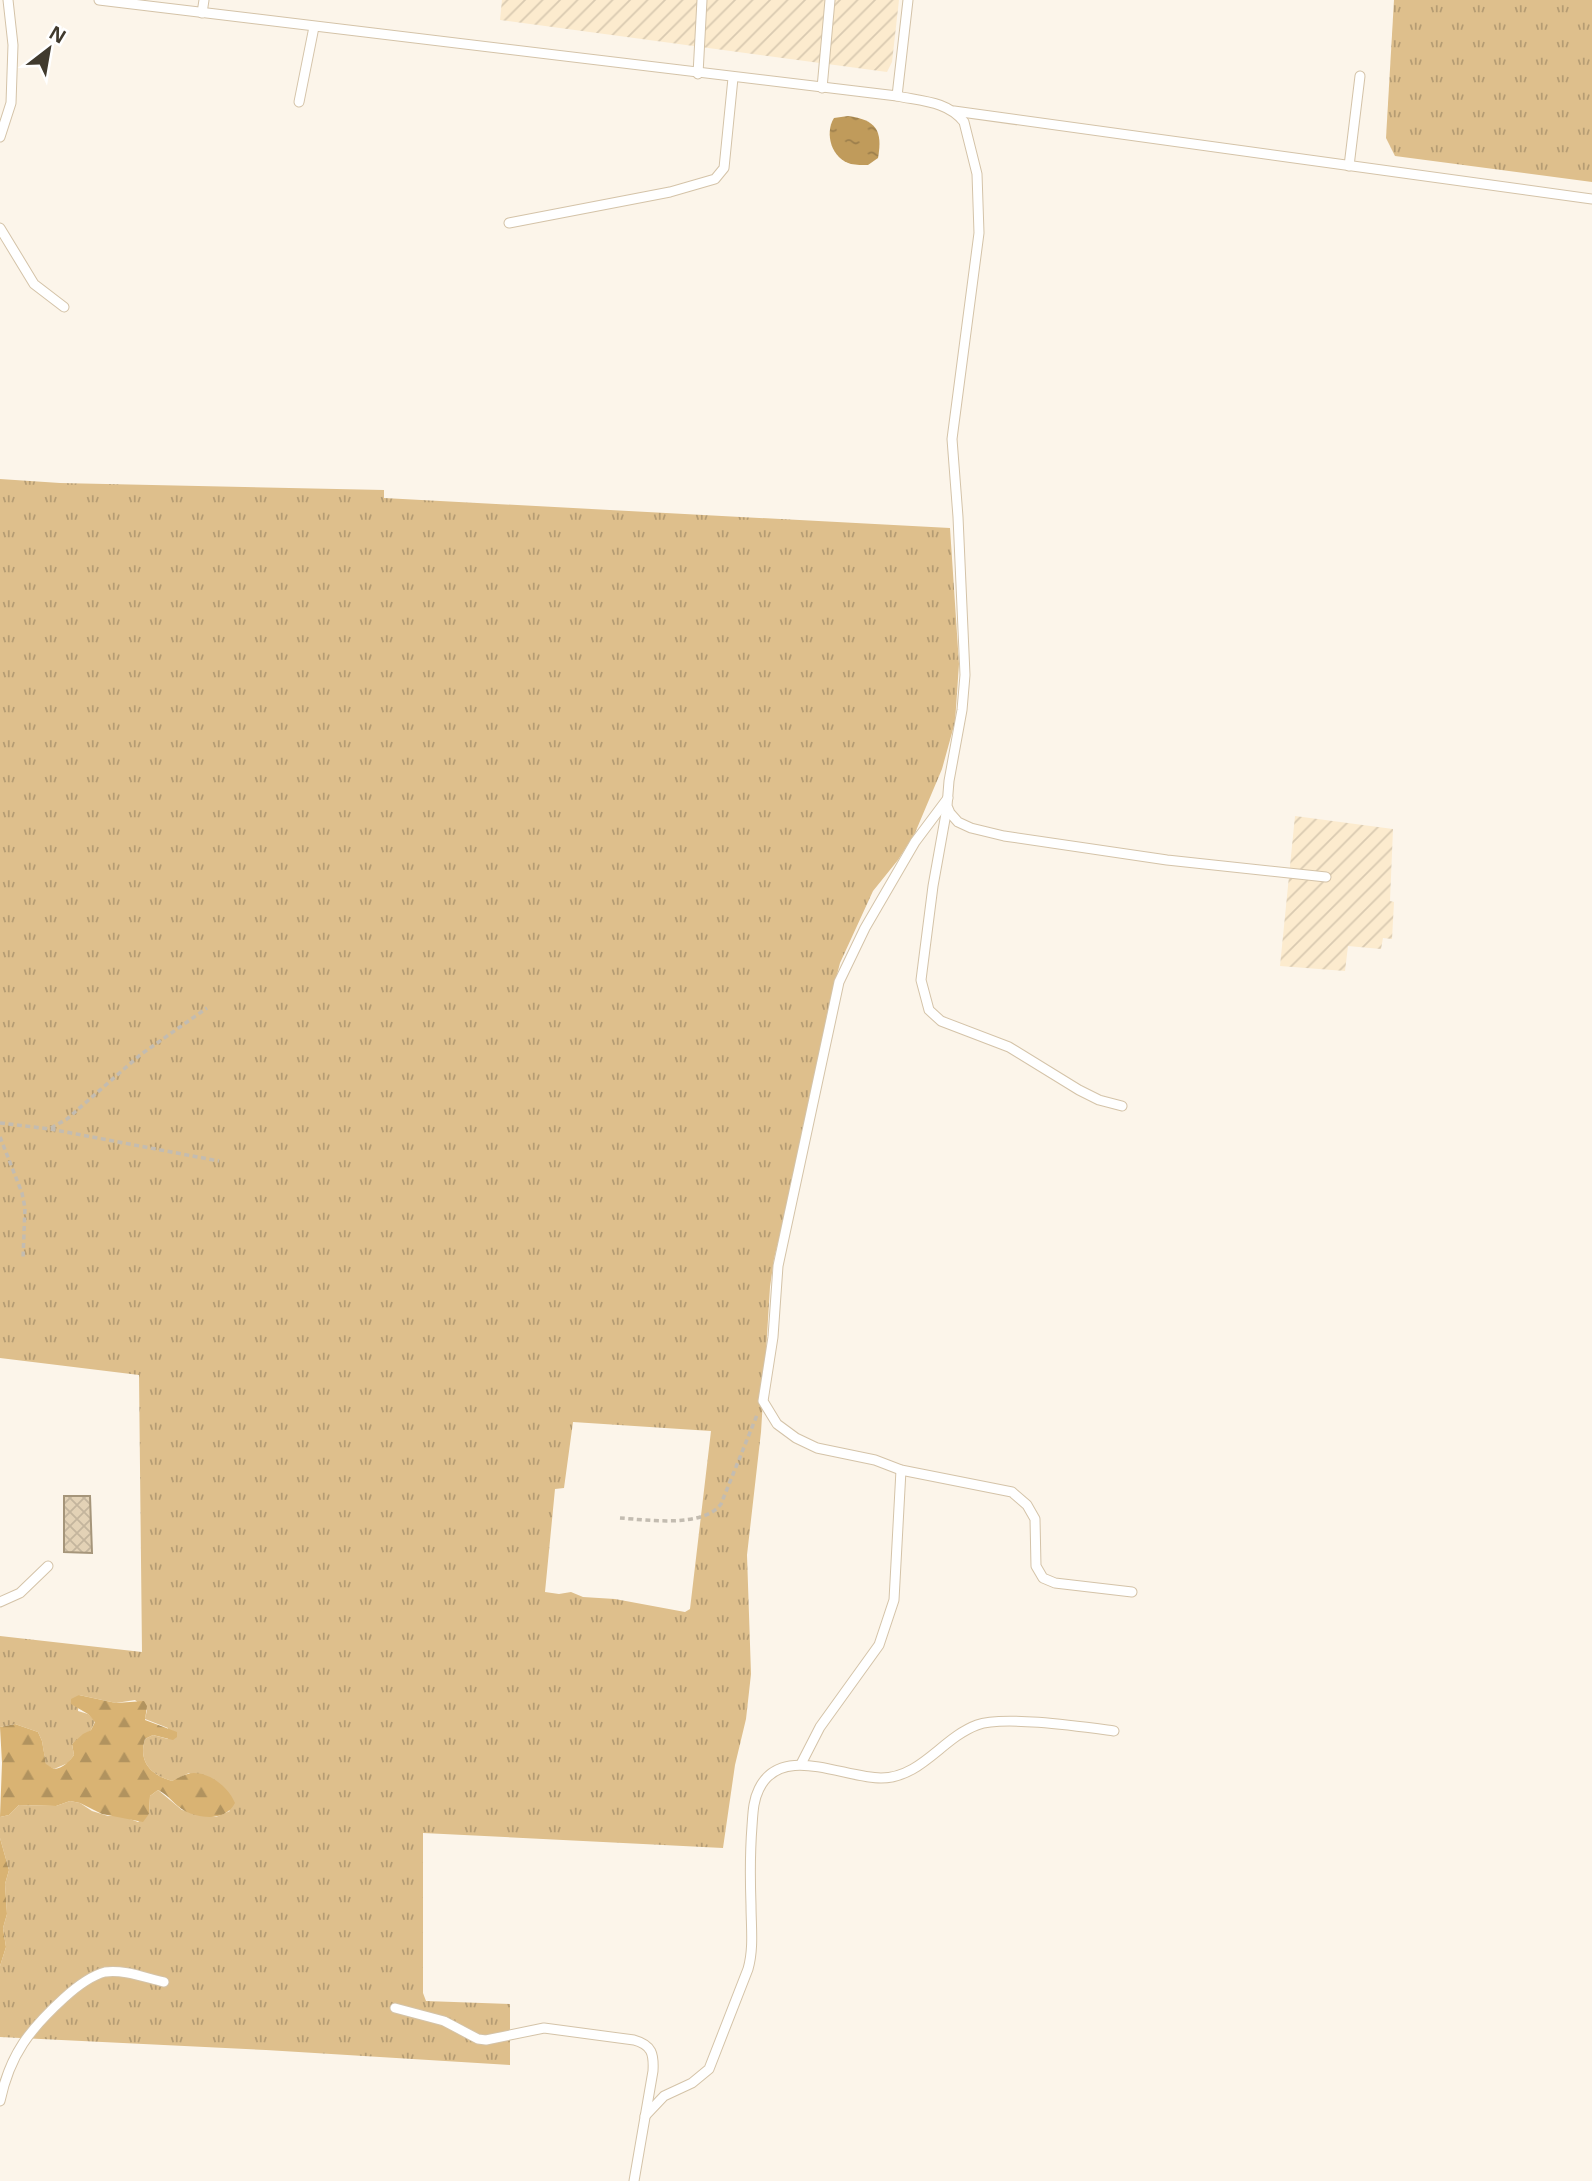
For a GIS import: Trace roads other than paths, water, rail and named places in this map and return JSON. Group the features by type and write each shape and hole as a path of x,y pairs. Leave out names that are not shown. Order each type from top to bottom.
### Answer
{"lane":[{"path":"0,137 10,103 13,45 8,0"},
{"path":"99,0 897,96 931,102 954,111 1592,199"},
{"path":"184,11 185,0"},
{"path":"202,13 204,0"},
{"path":"698,74 702,0"},
{"path":"822,88 830,0"},
{"path":"897,96 908,0"},
{"path":"299,102 314,27"},
{"path":"1349,166 1360,76"},
{"path":"509,223 679,190 715,179 724,168 733,78"},
{"path":"954,111 964,122 977,174 979,202 978,233 952,439 965,675 921,980 929,1010 942,1021 1009,1047 1079,1090 1099,1100 1122,1106"},
{"path":"0,228 34,285 64,307"},
{"path":"948,802 958,822 1004,836 1167,860 1326,877"},
{"path":"948,802 915,842 865,928 839,982 778,1266 773,1337 763,1401 777,1424 817,1448 875,1460 901,1470 1012,1492 1027,1505 1035,1518 1036,1566 1043,1578 1055,1583 1132,1592"},
{"path":"801,1765 820,1727 879,1645 894,1600 901,1470"},
{"path":"0,1602 20,1593 48,1566"},
{"path":"645,2116 664,2096 702,2075 714,2061 751,1960 749,1858 755,1797 765,1779 788,1766 801,1765 854,1776 891,1777 912,1770 965,1730 991,1721 1114,1731"},
{"path":"0,2101 8,2071 29,2032 83,1983 99,1974 113,1972 163,1982"},
{"path":"395,2008 444,2021 478,2039 486,2040 544,2028 642,2042 652,2051 653,2057 634,2181"}],"water":[{"path":"848,116 865,120 878,133 878,158 868,165 844,161 832,145 830,131 834,118"}]}
